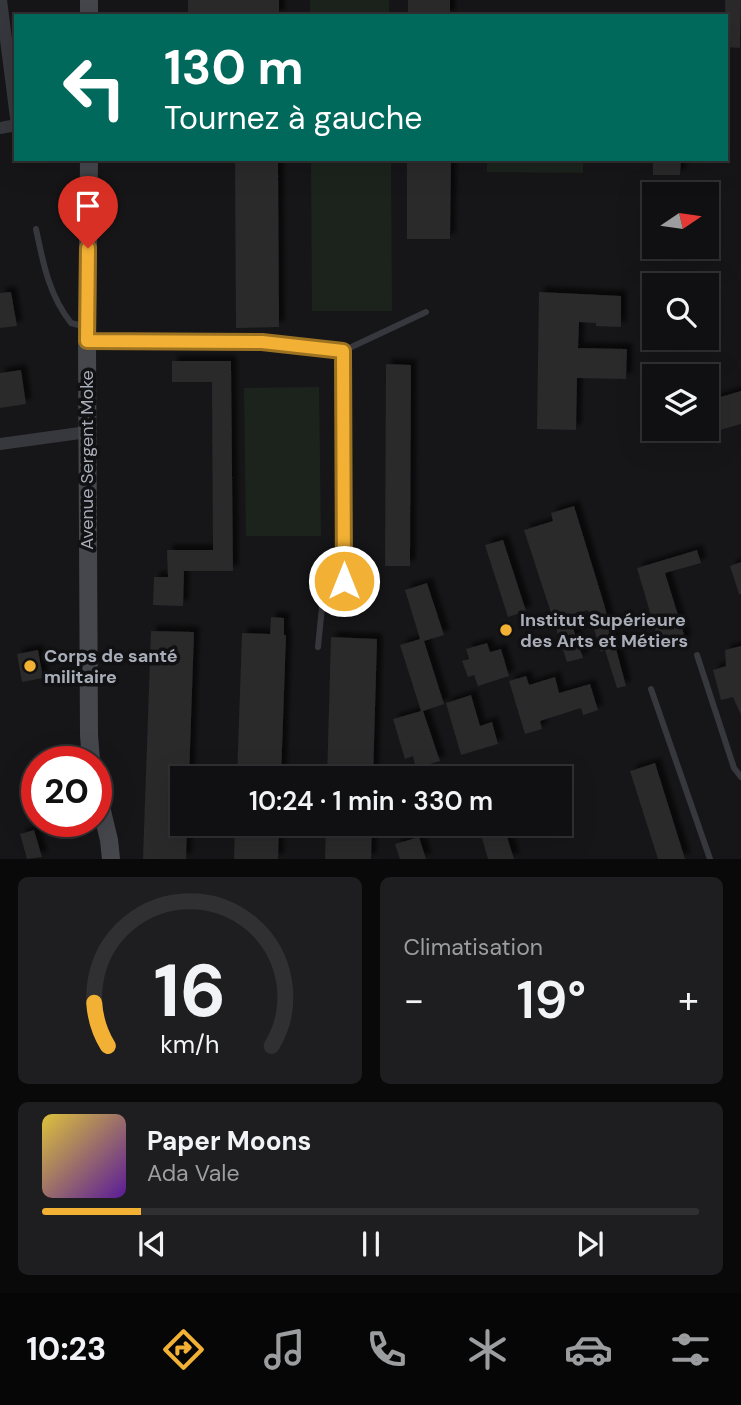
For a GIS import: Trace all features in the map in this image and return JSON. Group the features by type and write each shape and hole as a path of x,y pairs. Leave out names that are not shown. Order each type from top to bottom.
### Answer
{"main road":[{"name":"Avenue Sergent Moke","path":"89,161 87,432 90,746"},
{"path":"108,837 111,859"}],"street":[{"path":"1,0 14,102"},
{"path":"0,444 87,432"}],"lane":[{"path":"36,229 50,288 61,311 71,323 87,334 262,342 343,351 426,312"},
{"path":"318,647 322,607 340,593 344,581 343,351"},
{"path":"697,655 734,768 741,777"},
{"path":"651,689 710,859"}],"shaded area":[{"path":"310,0 389,0 389,14 310,14"},
{"path":"311,161 391,161 392,311 312,311"},
{"path":"487,161 583,161 583,173 487,172"},
{"path":"319,387 321,536 246,536 244,388"}],"building":[{"path":"188,0 279,0 279,14 188,14"},
{"path":"408,0 450,0 450,14 408,14"},
{"path":"725,0 741,0 740,48 728,47 728,14 725,14"},
{"path":"235,161 278,161 279,327 236,328"},
{"path":"407,161 451,161 450,239 407,239"},
{"path":"653,161 681,161 680,175 653,175"},
{"path":"11,292 17,326 0,328 0,293"},
{"path":"539,292 621,296 621,327 579,322 578,348 627,349 626,379 577,378 576,430 537,429"},
{"path":"172,361 231,361 233,571 184,571 183,606 153,605 154,577 168,577 167,550 213,550 212,382 172,382"},
{"path":"386,364 411,365 410,566 385,566"},
{"path":"21,370 26,404 0,408 0,373"},
{"path":"741,391 741,424 720,430 719,397"},
{"path":"574,506 626,686 617,688 605,650 601,652 588,610 569,616 583,658 567,662 524,530 553,521 551,513"},
{"path":"503,540 526,611 508,617 485,545"},
{"path":"697,550 701,563 665,573 686,641 661,649 637,568"},
{"path":"741,562 741,594 739,594 730,566"},
{"path":"427,583 444,635 424,641 444,704 423,711 440,761 423,766 416,766 413,756 405,759 393,719 421,711 400,645 420,639 405,590"},
{"path":"271,617 284,618 286,635 281,766 237,766 242,633 270,634"},
{"path":"151,631 194,632 189,766 170,766 170,836 187,836 186,859 143,859"},
{"path":"331,637 377,639 373,766 327,766"},
{"path":"487,643 490,652 501,649 509,676 478,686 474,675 468,677 462,661 469,659 466,649"},
{"path":"741,646 741,715 733,697 721,700 713,670 726,666 725,650"},
{"name":"Corps de santé militaire","path":"38,650 43,678 22,682 17,654"},
{"path":"526,676 529,685 555,677 559,693 590,684 598,710 583,715 581,708 540,721 542,729 525,734 509,681"},
{"path":"471,695 480,726 492,722 498,744 461,755 446,703"},
{"path":"655,763 685,859 658,859 630,771"},
{"path":"20,834 21,837 36,837 42,857 27,859"},
{"path":"235,836 279,836 278,859 234,859"},
{"path":"326,836 372,836 371,859 325,859"},
{"path":"481,836 507,836 514,859 488,859"},
{"path":"419,837 426,859 400,859 395,844"}],"place":[{"name":"Institut Supérieure des Arts et Métiers","path":"506,630"},
{"name":"Corps de santé militaire","path":"30,666"}],"route":[{"path":"88,248 87,341 143,339 262,342 343,351 344,581"}]}
